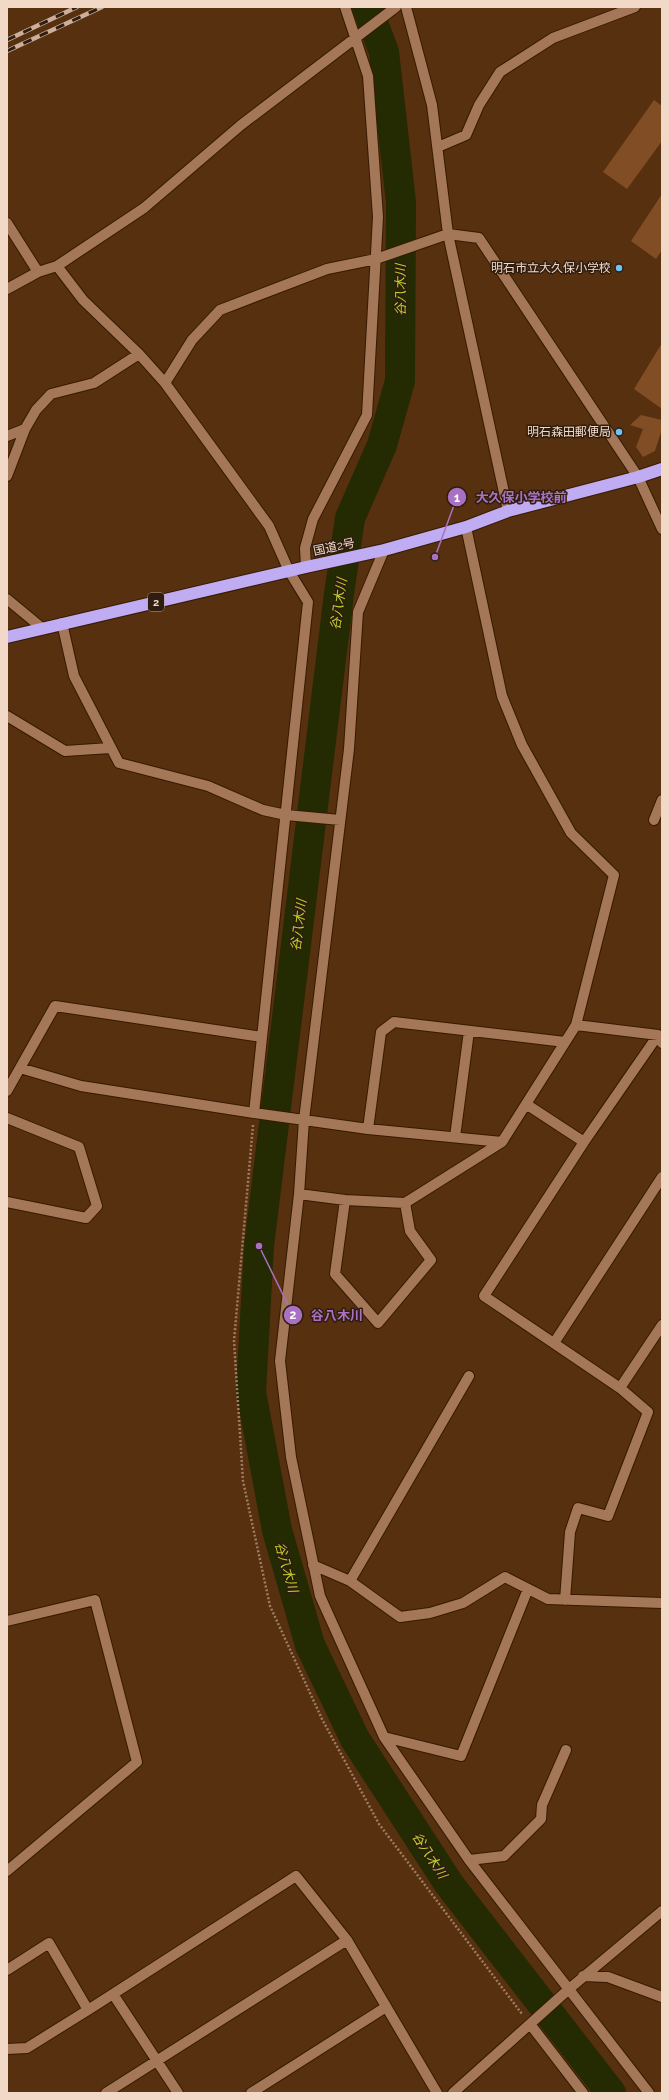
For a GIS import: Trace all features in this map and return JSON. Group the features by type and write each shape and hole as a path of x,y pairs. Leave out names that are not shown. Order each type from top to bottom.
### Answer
{"highway":[{"name":"国道2号","path":"7,637 306,566 384,550 466,527 508,511 638,477 662,468"}],"street":[{"path":"306,566 305,548 313,519 367,415 378,217 368,76 358,35 345,7"},
{"path":"406,7 432,105 448,234 508,511"},
{"path":"438,147 466,135 479,105 500,72 553,38 635,7"},
{"path":"7,289 38,272 57,266 144,208 241,125 392,10"},
{"path":"7,223 38,272"},
{"path":"165,383 192,340 220,310 327,269 376,259 448,234 479,238 638,477 662,529"},
{"path":"57,266 83,300 139,354 165,383 269,526 289,571 308,602 254,1113"},
{"path":"7,476 25,429 36,410 51,394 94,383 139,354"},
{"path":"7,436 25,429"},
{"path":"299,1194 345,1200 405,1204 502,1142 576,1025 614,875 571,833 519,738 502,696 466,527"},
{"path":"384,550 358,612 349,749 304,1120 299,1194 280,1361 291,1457 320,1596 384,1736 469,1860 649,2093"},
{"path":"7,599 42,628"},
{"path":"62,623 74,676 119,763 208,786 263,810 286,815 340,820"},
{"path":"7,716 65,751 110,748"},
{"path":"654,820 662,800"},
{"path":"7,1091 55,1006 262,1036"},
{"path":"368,1129 381,1032 394,1022 565,1042"},
{"path":"565,1600 570,1532 578,1508 608,1516 648,1412 620,1388 484,1296 584,1142 660,1039 576,1025"},
{"path":"455,1137 469,1031"},
{"path":"20,1068 81,1086 254,1113 368,1129 502,1142"},
{"path":"526,1104 584,1142"},
{"path":"7,1118 79,1147 97,1206 86,1218 7,1202"},
{"path":"554,1343 662,1177"},
{"path":"345,1200 335,1274 378,1323 431,1260 410,1231 405,1204"},
{"path":"620,1388 662,1325"},
{"path":"350,1581 469,1376"},
{"path":"313,1565 350,1581 400,1617 430,1613 463,1603 505,1577 548,1599 662,1603"},
{"path":"384,1736 461,1756 528,1589"},
{"path":"7,1621 95,1600 137,1762 7,1871"},
{"path":"469,1860 504,1856 541,1820 542,1805 566,1750"},
{"path":"7,2049 27,2048 296,1876 347,1940 437,2093"},
{"path":"453,2093 583,1976 662,1911"},
{"path":"106,2093 347,1940"},
{"path":"7,1970 49,1943 88,2010"},
{"path":"583,1976 608,1977 662,1997"},
{"path":"113,1994 178,2093"},
{"path":"251,2093 386,2007"},
{"path":"530,2024 583,2093"}],"building":[{"path":"654,100 662,106 662,141 627,189 603,172"},
{"path":"662,194 662,250 656,259 631,241"},
{"path":"662,343 662,409 634,389"},
{"path":"641,415 662,420 662,429 655,451 643,457 636,447 643,429 630,425"}],"waterway":[{"name":"谷八木川","path":"367,7 384,52 401,202 400,381 382,445 350,518 339,594 259,1246 251,1392 277,1530 310,1645 355,1739 449,1884 611,2093"}],"railway":[{"path":"7,40 77,7"},
{"path":"7,51 102,7"}],"place":[{"name":"明石市立大久保小学校","path":"619,268"},
{"name":"明石森田郵便局","path":"619,432"},
{"name":"大久保小学校前","path":"435,557"},
{"name":"谷八木川","path":"259,1246"}]}
